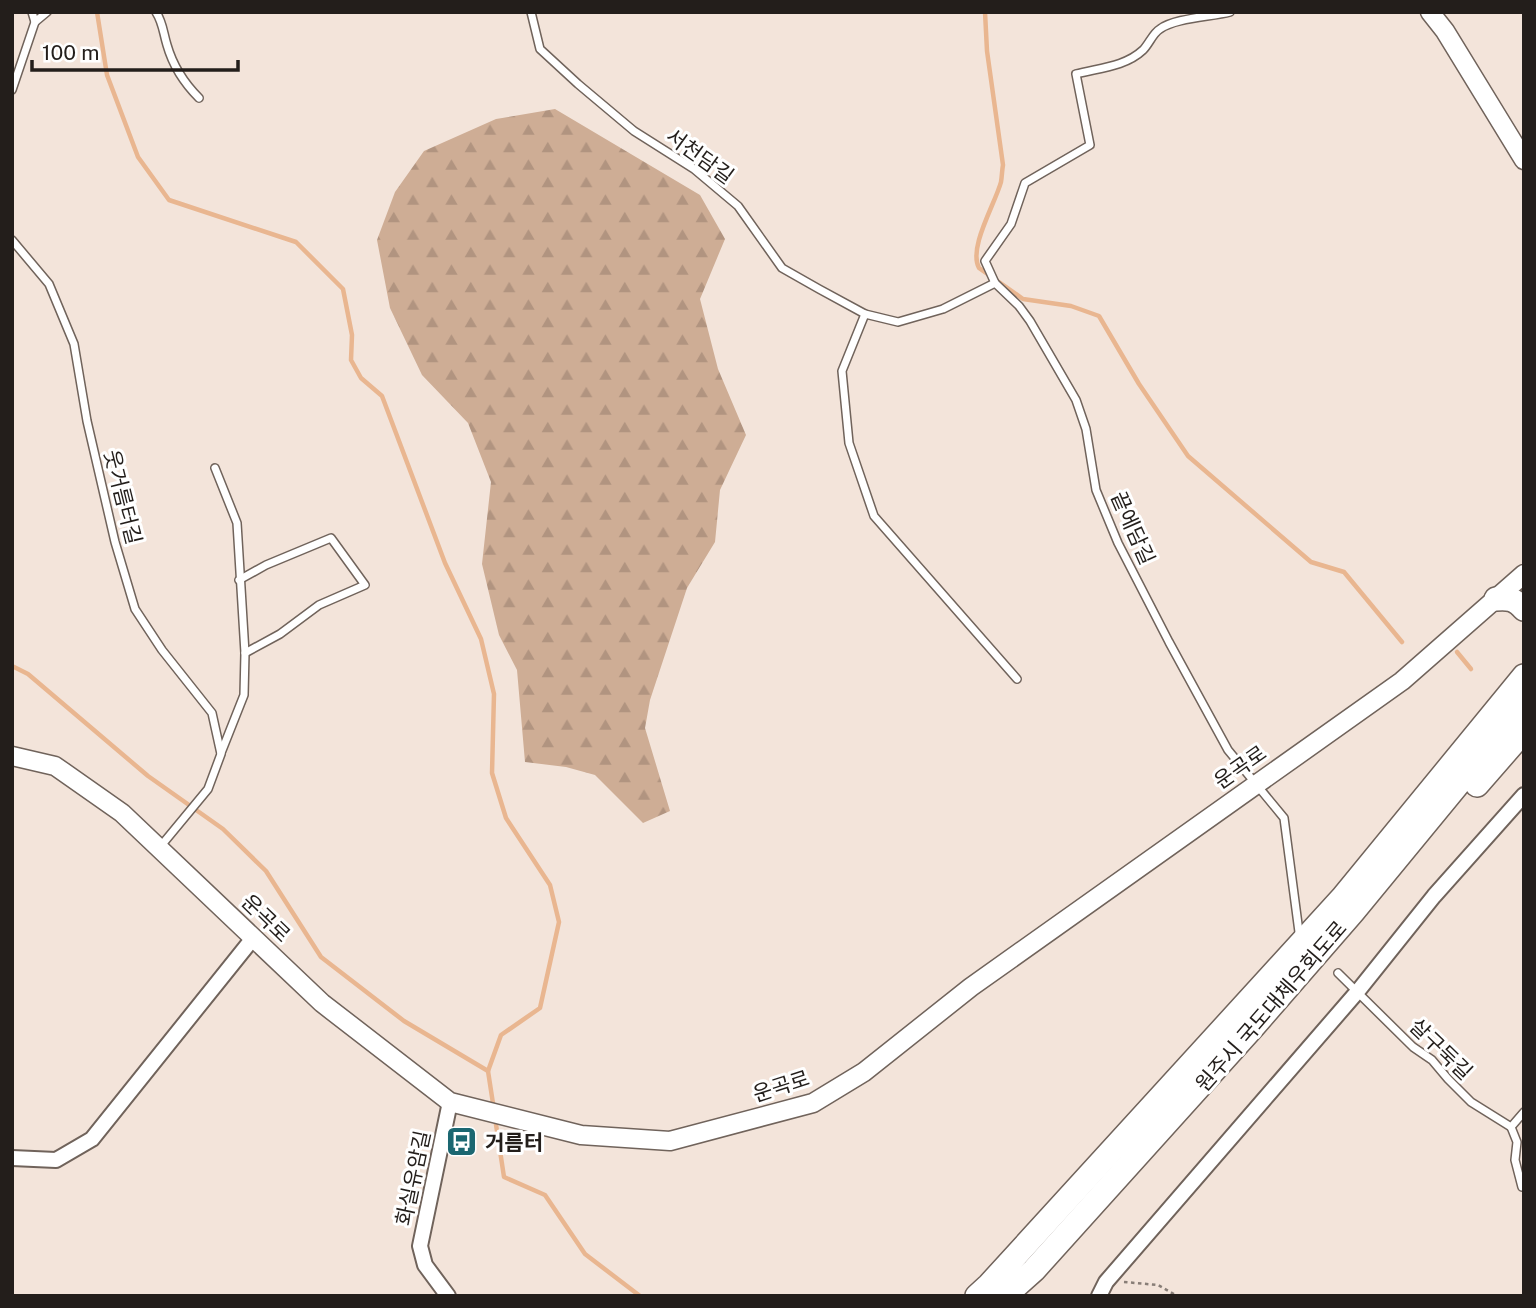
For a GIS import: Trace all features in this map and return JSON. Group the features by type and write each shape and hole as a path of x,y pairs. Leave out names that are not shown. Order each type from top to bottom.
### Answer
{"highway":[{"path":"1496,599 1508,598 1524,609"},
{"path":"1348,904 1356,865 1524,656"},
{"path":"977,1296 1348,904 1524,676"},
{"name":"원주시 국도대체우회도로","path":"1004,1296 1052,1250 1253,1027 1348,904 1524,704"},
{"path":"1348,904 1385,891 1524,731"}],"street":[{"path":"1430,12 1445,31 1524,160"},
{"name":"운곡로","path":"12,756 55,766 122,813 321,1003 456,1103 581,1135 670,1141 813,1103 864,1072 971,987 1402,681 1524,574"},
{"path":"1099,1296 1107,1282 1358,990 1434,896 1524,795"},
{"path":"12,1158 56,1160 92,1139 254,937"},
{"name":"화실유암길","path":"448,1296 425,1265 420,1246 456,1103"}],"lane":[{"path":"12,90 34,22 32,12"},
{"path":"34,22 47,12"},
{"path":"156,12 162,21 167,46 180,79 199,98"},
{"name":"서천담길","path":"531,12 540,49 578,84 634,131 694,169 738,206 782,268 864,314"},
{"name":"끝에담길","path":"1230,12 1190,16 1159,29 1143,50 1125,62 1076,74 1090,145 1025,183 1011,224 985,261 994,282 1019,306 1076,400 1086,429 1096,490 1118,543 1228,750 1256,784"},
{"name":"웃거름터길","path":"12,240 49,284 74,344 90,434 115,542 135,609 162,650 212,713 221,754"},
{"path":"994,282 943,309 898,322 864,314 842,371 849,443 874,516 1017,679"},
{"path":"160,848 208,789 244,695 245,653 237,523 215,468"},
{"path":"239,580 266,565 331,538 365,585 319,605 280,635 245,653"},
{"path":"1256,784 1284,818 1299,932"},
{"name":"살구둑길","path":"1338,973 1413,1047 1432,1060 1471,1102 1511,1127"},
{"path":"1522,1186 1515,1160 1517,1142 1511,1127 1524,1112"}],"path":[{"path":"1107,1282 1158,1285 1177,1296"}],"green space":[{"path":"555,109 700,195 725,239 700,299 718,369 746,435 720,490 715,542 687,588 650,700 645,728 670,811 643,823 595,775 566,767 525,762 517,670 499,635 482,564 491,482 468,423 422,375 390,308 377,240 395,192 424,151 496,119"}],"waterway":[{"path":"97,12 107,75 138,157 169,200 296,242 343,289 352,335 351,360 361,378 382,396 445,563 481,639 494,694 492,773 506,818 550,885 559,922 540,1008 501,1035 488,1071 494,1110"},
{"path":"985,12 987,51 1003,165 1001,182 977,249 979,268 1023,299 1071,306 1099,316 1139,384 1188,456 1311,562 1344,572 1402,642"},
{"path":"1457,652 1471,669"},
{"path":"12,666 28,674 148,776 223,829 266,871 321,957 404,1021 488,1071"},
{"path":"495,1118 504,1177 545,1195 585,1254 640,1296"}],"place":[{"name":"거름터","path":"462,1142"}]}
